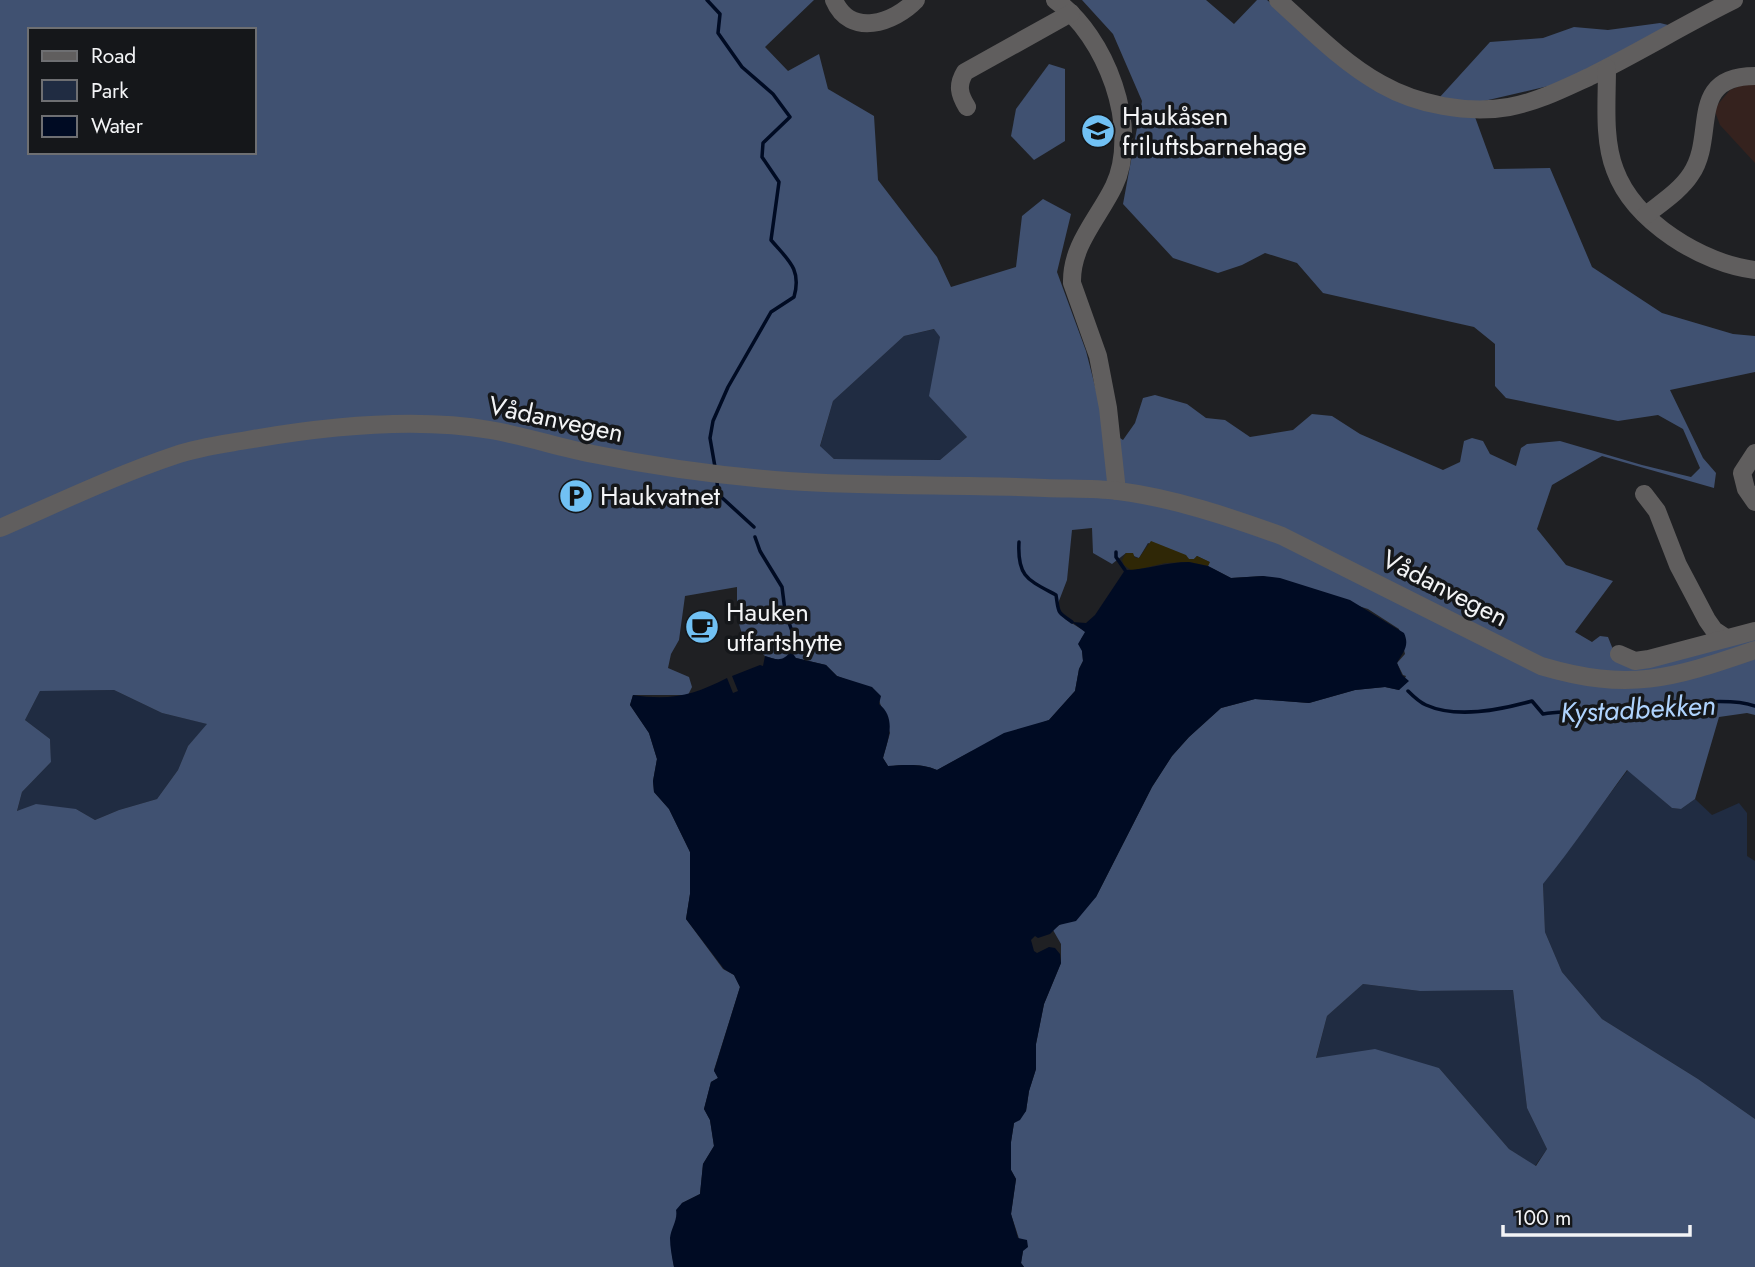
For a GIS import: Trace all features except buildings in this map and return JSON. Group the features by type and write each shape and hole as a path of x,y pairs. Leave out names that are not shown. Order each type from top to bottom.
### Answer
{"street":[{"path":"834,0 844,14 854,19 880,23 904,12 916,0"},
{"path":"1055,0 1070,13 1101,57 1115,86 1125,144 1123,162 1114,186 1081,241 1072,271 1072,283 1098,356 1108,408 1117,491"},
{"path":"1278,0 1372,78 1398,92 1434,104 1481,109 1511,106 1551,94 1734,0"},
{"path":"967,107 959,89 965,72 1070,13"},
{"path":"1606,68 1609,142 1615,170 1630,197 1646,215 1696,252 1718,262 1755,270"},
{"path":"1646,215 1691,175 1700,149 1707,107 1718,86 1739,76 1755,76"},
{"name":"Vådanvegen","path":"0,528 179,454 268,436 338,429 433,425 489,429 612,458 716,474 820,483 1117,491 1172,502 1282,536 1541,666 1573,675 1640,681 1695,671 1755,650"},
{"path":"1755,453 1742,473 1746,489 1755,502"},
{"path":"1644,494 1657,511 1678,565 1707,620 1714,630 1726,638"},
{"path":"1619,654 1635,661 1649,659 1755,631"}],"shaded area":[{"path":"0,0 814,0 765,47 788,71 819,54 828,89 874,116 878,180 937,257 951,287 1016,267 1022,216 1043,199 1071,214 1057,272 1086,351 1106,429 1123,440 1135,423 1143,398 1155,395 1187,404 1206,418 1225,420 1250,437 1293,430 1312,414 1332,416 1360,434 1443,470 1460,462 1464,441 1472,438 1483,441 1490,454 1516,466 1521,448 1527,444 1560,441 1691,477 1700,468 1683,429 1658,415 1618,421 1506,398 1495,386 1495,344 1474,327 1323,293 1297,263 1265,253 1218,273 1173,258 1123,204 1142,101 1113,34 1082,0 1206,0 1234,24 1257,0 1267,0 1311,35 1429,109 1490,42 1543,38 1574,27 1608,30 1660,23 1676,27 1557,84 1484,101 1475,117 1494,169 1550,168 1592,267 1662,313 1733,334 1755,336 1755,372 1670,390 1703,458 1716,473 1714,488 1602,456 1552,485 1537,529 1566,565 1613,581 1575,632 1592,642 1600,636 1608,637 1614,652 1641,665 1755,635 1755,715 1747,713 1719,717 1695,799 1681,809 1672,808 1627,770 1543,884 1545,932 1562,972 1602,1019 1698,1079 1755,1119 1755,1267 1024,1267 1021,1263 1023,1251 1011,1214 1016,1179 1011,1170 1011,1142 1014,1123 1026,1111 1036,1069 1036,1044 1044,1004 1061,963 1061,944 1053,930 1096,897 1152,787 1172,756 1221,708 1255,699 1309,703 1355,690 1385,687 1399,690 1406,676 1397,663 1405,654 1399,629 1368,609 1263,576 1231,578 1208,566 1209,562 1197,556 1189,559 1148,543 1139,558 1126,553 1112,564 1093,553 1092,528 1072,530 1067,580 1057,606 1065,619 1086,632 1081,639 1083,661 1075,691 1049,720 970,752 937,770 919,765 888,766 883,758 890,733 879,700 850,681 837,676 826,665 796,658 778,660 765,656 742,634 737,617 737,587 685,596 679,640 671,654 668,668 689,677 692,687 688,695 633,695 630,705 649,733 657,759 654,792 669,809 690,852 690,894 686,919 723,969 734,975 740,987 714,1070 718,1078 711,1082 704,1109 710,1120 714,1146 703,1164 700,1194 682,1203 672,1240 674,1267 0,1267","holes":["934,329 940,337 929,396 967,437 940,460 834,459 820,446 833,401 904,336","114,690 162,713 207,724 188,746 178,770 157,799 95,820 76,809 36,804 17,811 22,792 51,762 50,739 25,720 40,691","1363,984 1420,991 1513,990 1527,1108 1547,1149 1536,1166 1509,1149 1439,1068 1375,1049 1316,1058 1327,1016"]},
{"path":"1049,64 1065,69 1065,141 1034,160 1011,136 1016,109"},
{"path":"1755,81 1755,163 1720,125 1714,109 1730,90"}],"green space":[{"path":"935,329 941,337 930,396 967,437 940,460 834,459 820,447 833,401 904,336"},
{"path":"114,690 162,713 208,724 188,746 178,770 157,799 95,820 76,809 17,812 22,792 51,762 50,739 25,720 40,691"},
{"path":"1628,770 1672,808 1681,809 1695,799 1712,815 1739,803 1747,813 1747,856 1755,861 1755,1119 1698,1079 1602,1019 1562,972 1545,932 1543,883"},
{"path":"1363,984 1420,991 1513,990 1527,1108 1547,1149 1535,1166 1509,1149 1439,1068 1316,1059 1327,1016"}],"sand":[{"path":"1151,541 1186,555 1189,559 1197,556 1210,562 1208,566 1189,562 1165,563 1132,571 1124,565 1122,560 1126,553 1133,553 1135,558 1139,558"}],"water":[{"path":"1189,562 1208,566 1231,578 1280,578 1350,600 1404,633 1406,645 1397,663 1402,675 1409,681 1399,690 1385,687 1355,690 1309,703 1255,699 1221,708 1172,756 1152,787 1096,897 1076,921 1059,925 1050,934 1038,938 1035,936 1031,940 1037,953 1049,947 1055,948 1060,954 1061,963 1044,1004 1036,1044 1036,1069 1026,1111 1020,1120 1014,1123 1011,1142 1011,1170 1016,1179 1011,1214 1018,1238 1027,1240 1028,1247 1023,1251 1021,1263 1024,1267 674,1267 670,1238 676,1210 682,1203 700,1194 703,1164 714,1146 710,1120 704,1109 711,1082 718,1078 714,1071 740,987 734,975 724,969 686,919 690,894 690,852 669,809 654,792 657,759 649,733 630,705 633,695 671,697 704,689 727,678 733,693 738,691 732,676 763,666 765,656 780,659 791,651 796,658 826,665 837,676 872,687 881,696 879,704 888,716 890,730 883,758 888,766 919,765 937,770 1004,733 1049,720 1075,691 1083,661 1078,644 1085,632 1072,622 1086,623 1095,615 1125,570"}],"waterway":[{"path":"707,0 720,14 718,33 742,67 773,94 790,117 763,143 762,157 779,182 771,240 788,259 796,279 794,297 771,312 728,387 713,421 710,438 715,467"},
{"path":"717,481 718,494 754,527"},
{"path":"755,537 760,551 782,587 785,611 795,640 791,651"},
{"path":"1019,542 1022,570 1031,581 1056,595 1059,611 1072,622"},
{"path":"1116,552 1116,557 1125,570"},
{"name":"Kystadbekken","path":"1408,691 1426,705 1451,712 1479,712 1532,701 1543,714 1630,710 1711,702 1755,706"}],"place":[{"name":"Haukåsen friluftsbarnehage","path":"1098,131"},
{"name":"Haukvatnet","path":"576,496"},
{"name":"Hauken utfartshytte","path":"702,627"}]}
